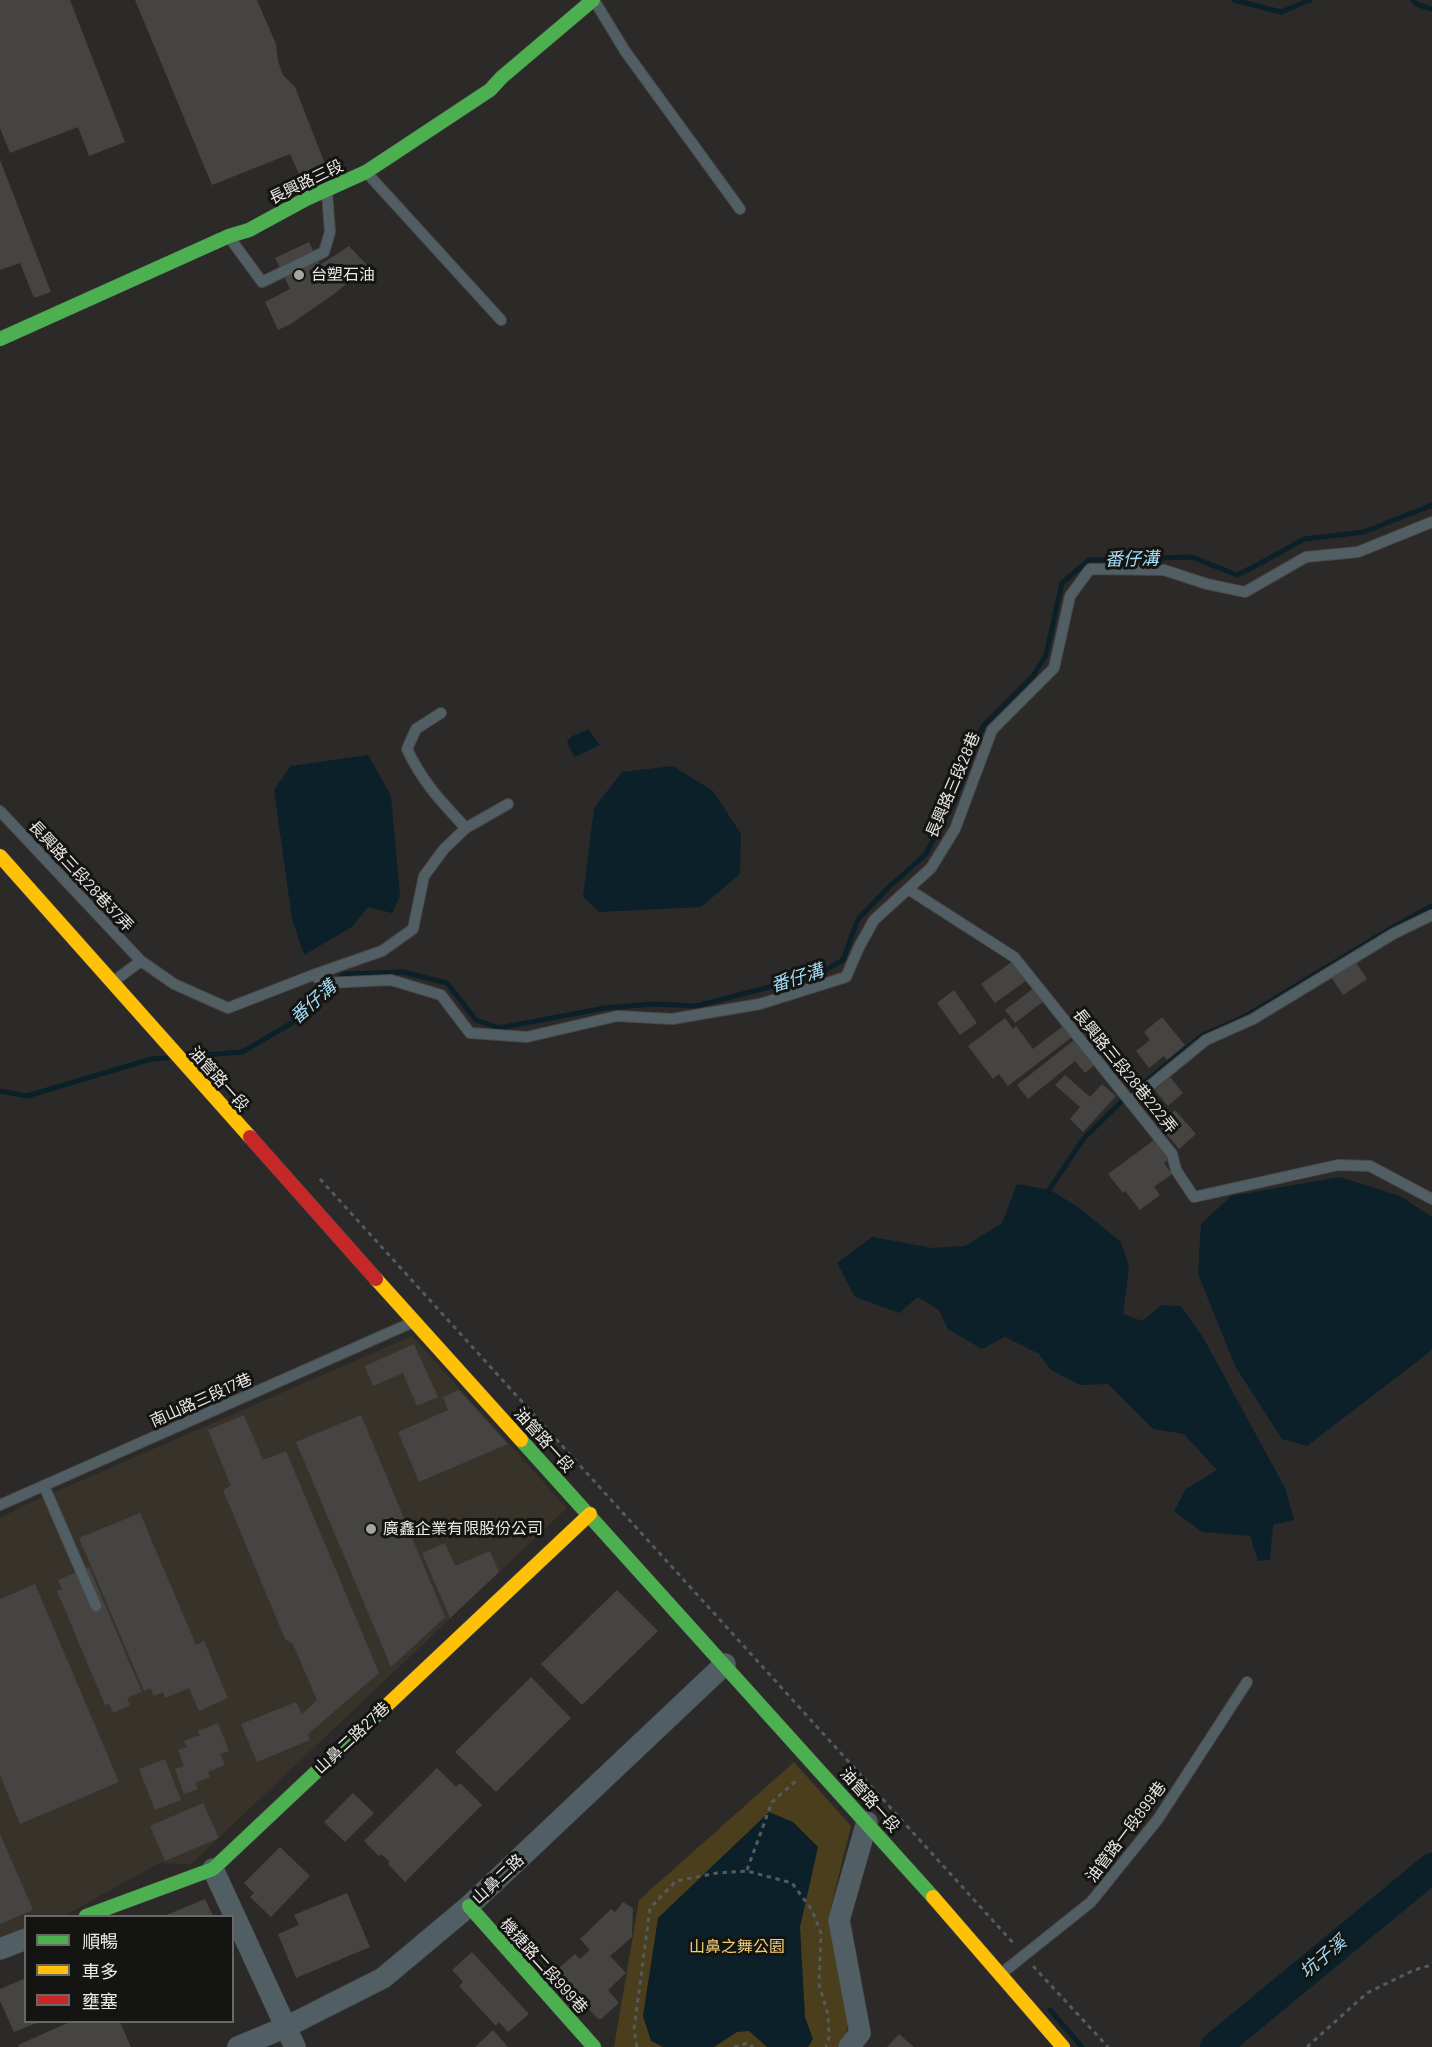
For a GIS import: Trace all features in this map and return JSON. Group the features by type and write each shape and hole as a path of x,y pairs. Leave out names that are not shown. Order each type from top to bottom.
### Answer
{"street":[{"name":"長興路三段","path":"0,339 229,236 249,230 326,189 366,172 490,90 502,77 594,0"},
{"name":"油管路一段","path":"0,856 414,1322 815,1763 1000,1975 1054,2044"},
{"name":"山鼻二路27巷","path":"91,1915 213,1869 590,1514"},
{"name":"山鼻二路","path":"238,2047 286,2027 383,1978 469,1906 724,1664"},
{"path":"849,2047 860,2033 839,1920 867,1822"},
{"path":"213,1869 295,2047"},
{"name":"機捷路二段999巷","path":"469,1906 594,2047"},
{"path":"0,1949 24,1940"}],"lane":[{"path":"594,0 625,51 740,209"},
{"path":"366,172 501,320"},
{"path":"229,236 262,282 324,252 330,232 326,189"},
{"name":"長興路三段28巷","path":"313,975 325,983 391,980 441,995 470,1033 527,1037 617,1016 672,1019 760,1004 846,977 874,920 931,868 955,829 993,730 1054,668 1070,596 1090,569 1164,570 1207,584 1245,592 1306,557 1358,552 1432,522"},
{"path":"441,713 416,729 407,749 416,770 433,793 466,828"},
{"path":"112,983 141,961 174,984 228,1008 382,951 413,928 424,876 444,849 466,828 508,804"},
{"name":"長興路三段28巷37弄","path":"0,811 141,961"},
{"path":"0,876 20,880"},
{"name":"長興路三段28巷222弄","path":"908,889 1014,957 1172,1154 1176,1170 1194,1197 1338,1165 1370,1166 1432,1199"},
{"path":"1130,1102 1206,1040 1253,1019 1393,934 1432,915"},
{"name":"南山路三段17巷","path":"0,1505 414,1322"},
{"path":"44,1485 96,1606"},
{"name":"油管路一段899巷","path":"1000,1975 1091,1902 1158,1819 1247,1682"}],"path":[{"path":"315,1174 1108,2047"},
{"path":"747,1871 772,1802 815,1763"},
{"path":"637,2047 634,2029 650,1908 676,1881 717,1873 747,1871 792,1883 812,1910 821,1933 819,1985 828,2014 829,2037 826,2047"},
{"path":"1307,2047 1366,1993 1414,1970 1432,1965"},
{"path":"734,2047 748,2043 753,2047"}],"shaded area":[{"path":"412,1336 567,1508 191,1864 159,1863 66,1915 24,1915 24,1931 0,1939 0,1518"}],"green space":[{"name":"山鼻之舞公園","path":"794,1762 851,1826 831,1907 851,2016 839,2047 614,2047 639,1900"}],"water":[{"path":"588,729 600,745 574,757 567,742 571,737"},
{"path":"368,755 391,796 400,896 392,913 368,907 352,927 304,955 292,919 274,790 291,766"},
{"path":"673,766 713,791 741,834 740,874 701,907 599,912 583,897 594,808 622,772"},
{"path":"1340,1177 1400,1196 1432,1217 1432,1350 1307,1446 1282,1439 1235,1366 1198,1274 1201,1224 1231,1196"},
{"path":"1017,1184 1050,1190 1078,1207 1121,1242 1129,1267 1123,1314 1142,1321 1162,1305 1181,1306 1204,1339 1285,1488 1294,1520 1273,1525 1270,1560 1258,1561 1250,1536 1202,1532 1174,1511 1186,1489 1217,1470 1184,1434 1153,1429 1108,1384 1080,1385 1051,1370 1039,1354 1005,1337 982,1349 948,1329 939,1310 918,1297 899,1313 855,1297 837,1263 872,1237 932,1248 965,1246 1002,1223"},
{"name":"山鼻之舞公園","path":"769,1812 793,1822 818,1847 800,1927 805,2017 813,2039 808,2047 767,2047 749,2031 737,2032 714,2047 663,2047 651,2041 643,2016 658,1918"}],"building":[{"path":"0,0 70,0 125,142 89,156 78,127 10,153 0,128"},
{"path":"135,0 257,0 276,44 283,75 295,87 325,164 299,174 290,154 212,185"},
{"path":"0,160 51,292 34,298 20,263 0,270"},
{"path":"309,242 320,265 349,246 368,266 334,294 291,324 278,330 265,302 290,289 275,258"},
{"path":"1013,961 1027,980 995,1003 981,984"},
{"path":"1355,961 1367,979 1343,995 1331,977"},
{"path":"1034,988 1044,1001 1015,1023 1005,1010"},
{"path":"954,990 977,1023 960,1035 937,1003"},
{"path":"1162,1017 1185,1045 1167,1060 1164,1056 1149,1068 1136,1051 1150,1040 1144,1032"},
{"path":"1005,1018 1013,1029 1016,1026 1033,1049 1063,1026 1072,1037 1008,1086 999,1074 993,1079 968,1046"},
{"path":"1074,1040 1095,1065 1085,1073 1075,1061 1028,1099 1017,1085"},
{"path":"1065,1075 1090,1097 1102,1084 1116,1096 1083,1132 1070,1119 1080,1107 1055,1085"},
{"path":"1170,1077 1183,1093 1168,1106 1155,1090"},
{"path":"1175,1110 1196,1134 1179,1149 1158,1124"},
{"path":"1154,1140 1169,1159 1164,1163 1172,1174 1154,1187 1160,1195 1140,1210 1108,1174"},
{"path":"414,1344 438,1397 417,1406 403,1373 373,1386 365,1366"},
{"path":"459,1390 508,1444 419,1482 398,1432 448,1410 443,1397"},
{"path":"244,1415 263,1460 286,1451 379,1673 308,1734 310,1740 257,1762 241,1724 296,1702 302,1714 317,1700 293,1644 285,1639 223,1490 231,1486 208,1430"},
{"name":"廣鑫企業有限股份公司","path":"361,1415 445,1617 391,1667 296,1442"},
{"path":"140,1513 196,1645 204,1641 228,1698 199,1711 189,1688 165,1698 163,1692 154,1696 150,1688 144,1691 79,1538"},
{"path":"445,1543 455,1566 490,1551 499,1572 450,1618 422,1553"},
{"path":"89,1567 142,1692 127,1698 130,1705 113,1713 109,1704 105,1705 57,1591 62,1589 58,1580"},
{"path":"35,1584 119,1782 20,1824 0,1775 0,1599"},
{"path":"617,1590 658,1631 582,1705 541,1664"},
{"path":"531,1677 571,1718 496,1792 455,1752"},
{"path":"218,1723 229,1751 220,1754 225,1765 208,1772 210,1777 195,1783 198,1789 184,1794 175,1769 184,1766 178,1750 187,1747 184,1741 200,1735 198,1731"},
{"path":"165,1759 181,1800 155,1810 139,1769"},
{"path":"437,1768 456,1787 460,1783 482,1805 405,1882 388,1864 390,1862 381,1854 379,1856 364,1841"},
{"path":"353,1793 374,1813 345,1842 324,1822"},
{"path":"203,1803 219,1838 165,1861 150,1826"},
{"path":"0,1834 33,1910 0,1924"},
{"path":"280,1847 310,1876 271,1917 250,1897 254,1893 244,1883"},
{"path":"347,1893 370,1947 296,1978 278,1934 299,1925 294,1915"},
{"path":"205,1899 213,1915 166,1915"},
{"path":"623,1902 633,1908 632,1937 610,1956 626,1973 608,1990 619,2003 601,2019 598,2019 554,1972 575,1954 580,1959 590,1950 580,1939 611,1909 615,1912"},
{"path":"472,1952 529,2014 508,2032 499,2022 496,2026 459,1986 463,1982 452,1970"},
{"path":"24,1979 24,2023 36,2023 14,2032 0,2001 0,1989"},
{"path":"68,2023 120,2023 131,2047 19,2047 18,2045"},
{"path":"493,2030 508,2047 475,2047"},
{"path":"899,2034 914,2047 887,2047"}],"waterway":[{"path":"1234,0 1281,12 1310,0"},
{"path":"1413,0 1416,4 1432,9"},
{"name":"番仔溝","path":"191,1056 242,1052 299,1019 344,974 403,972 447,983 476,1020 499,1028 605,1008 653,1004 696,1006 816,975 843,960 858,919 925,855 955,799 983,726 1033,676 1046,655 1062,583 1089,560 1192,557 1237,575 1304,539 1364,532 1432,505"},
{"path":"1049,1190 1084,1138 1123,1100 1203,1035 1246,1016 1432,906"},
{"name":"番仔溝","path":"0,1091 27,1096 151,1059 167,1058"},
{"name":"坑子溪","path":"1215,2047 1432,1868"},
{"path":"1050,2010 1082,2047"}],"traffic: fast":[{"path":"0,339 229,236 249,230 306,199 366,172 490,90 502,77 593,0"},
{"path":"521,1440 933,1897"},
{"path":"89,1915 213,1869 384,1708"},
{"path":"469,1906 594,2047"}],"traffic: slow":[{"path":"0,856 250,1137"},
{"path":"376,1279 521,1440"},
{"path":"384,1708 590,1514"},
{"path":"933,1897 1063,2047"}],"traffic: jam":[{"path":"250,1137 376,1279"}],"place":[{"name":"台塑石油","path":"299,275"},
{"name":"廣鑫企業有限股份公司","path":"371,1529"}]}
